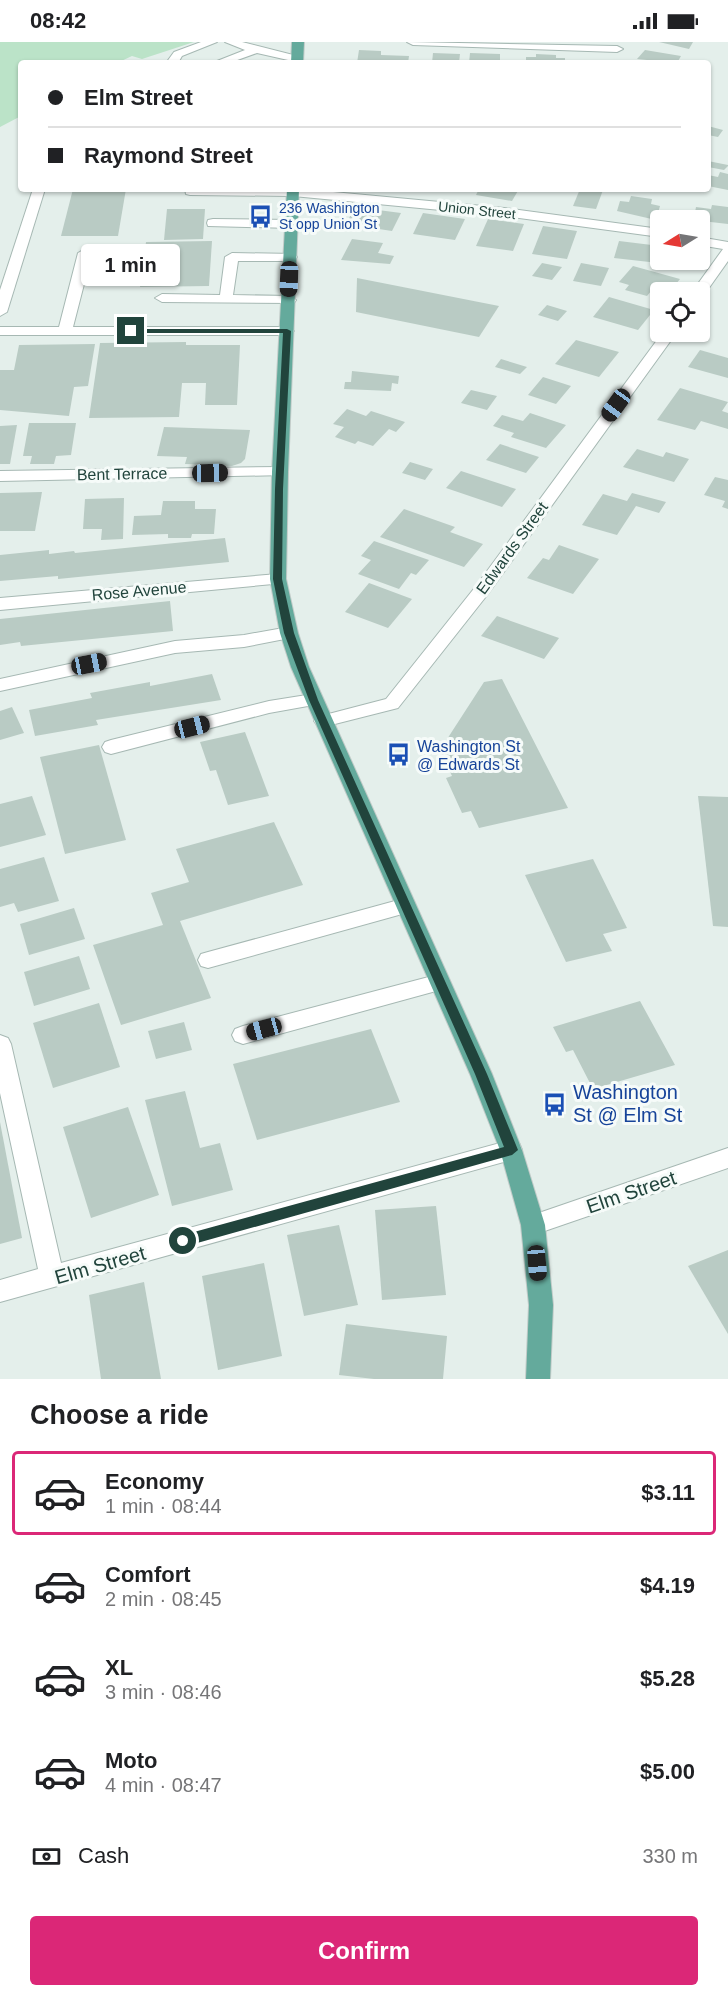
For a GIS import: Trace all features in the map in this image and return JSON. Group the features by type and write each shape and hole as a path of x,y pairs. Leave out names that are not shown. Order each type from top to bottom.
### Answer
{"main road":[{"path":"297,60 298,42"},
{"path":"293,192 280,472 278,579 289,633 323,721 440,982 512,1150 533,1225 541,1305 537,1379"}],"street":[{"path":"174,60 178,54 211,42"},
{"path":"231,42 293,60"},
{"path":"413,42 620,46"},
{"path":"608,60 620,46"},
{"path":"227,60 256,50"},
{"path":"0,312 38,192"},
{"name":"Union Street","path":"312,192 504,212 650,232"},
{"path":"213,223 292,224"},
{"path":"710,243 728,246"},
{"path":"706,282 728,252"},
{"path":"65,331 85,253"},
{"path":"226,299 232,256 290,257"},
{"path":"162,298 289,300"},
{"path":"0,331 287,331"},
{"name":"Edwards Street","path":"323,721 392,704 482,590 663,342"},
{"name":"Bent Terrace","path":"0,476 280,472"},
{"name":"Rose Avenue","path":"0,604 278,579"},
{"path":"0,685 175,647 244,641 289,633"},
{"path":"111,747 269,708 314,700"},
{"path":"208,960 406,906"},
{"path":"243,1035 440,982"},
{"path":"0,1044 52,1278"},
{"name":"Elm Street","path":"0,1291 512,1150"},
{"name":"Elm Street","path":"533,1225 728,1158"}],"green space":[{"path":"0,42 194,42 142,59 132,56 123,60 18,60 18,118 0,127"}],"building":[{"path":"659,42 693,42 689,49"},
{"path":"359,50 381,51 381,55 409,56 408,60 357,60"},
{"path":"645,50 681,56 679,60 637,59"},
{"path":"433,53 460,54 459,60 432,60"},
{"path":"470,53 500,54 500,60 469,60"},
{"path":"536,54 556,55 556,58 565,58 565,60 526,60 526,57 536,57"},
{"path":"711,127 723,130 718,137 711,136"},
{"path":"711,162 728,165 724,170 711,168"},
{"path":"720,172 728,174 728,190 711,187 711,176 718,177"},
{"path":"72,192 125,192 118,236 61,236"},
{"path":"478,192 517,192 512,201 476,195"},
{"path":"579,192 602,192 596,209 573,206"},
{"path":"631,196 652,199 651,204 660,206 659,210 650,210 650,219 617,211 620,201 629,202"},
{"path":"712,205 728,207 728,224 710,222 710,210 695,210 696,207 711,209"},
{"path":"355,207 401,213 392,231 346,224"},
{"path":"167,209 205,209 203,239 164,240"},
{"path":"423,213 465,219 455,240 413,234"},
{"path":"488,219 524,224 513,251 476,246"},
{"path":"543,226 577,231 567,259 532,254"},
{"path":"352,239 383,243 378,253 394,256 390,264 341,260"},
{"path":"212,241 209,286 140,287 146,242"},
{"path":"619,241 650,245 650,262 614,258"},
{"path":"542,263 562,267 552,280 532,276"},
{"path":"581,263 609,268 601,286 573,281"},
{"path":"633,266 680,279 678,282 650,282 650,292 647,296 625,290 629,285 619,282"},
{"path":"357,278 499,306 479,337 356,312"},
{"path":"609,297 650,309 650,315 638,330 593,317"},
{"path":"547,305 567,311 558,321 538,315"},
{"path":"576,340 619,352 599,377 555,364"},
{"path":"186,342 186,345 240,345 237,405 205,405 206,383 182,383 179,417 89,418 100,343"},
{"path":"95,344 88,386 74,387 69,416 0,410 0,370 14,370 19,345"},
{"path":"700,350 728,358 728,378 688,367"},
{"path":"501,359 527,367 520,374 495,367"},
{"path":"352,371 399,376 398,384 392,383 391,391 344,389 345,382 351,382"},
{"path":"543,377 571,386 556,404 528,395"},
{"path":"680,388 728,402 722,411 728,413 728,429 701,421 695,430 657,420"},
{"path":"471,390 497,396 487,410 461,403"},
{"path":"347,409 366,416 371,411 405,422 396,432 389,429 373,446 358,441 355,444 335,437 344,427 333,424"},
{"path":"530,413 566,425 546,448 511,437 514,433 493,426 502,415 523,421"},
{"path":"29,423 76,423 71,455 56,456 54,464 30,464 32,456 23,456"},
{"path":"17,425 10,464 0,464 0,426"},
{"path":"164,427 250,430 245,459 232,466 185,464 187,457 157,456"},
{"path":"500,444 539,457 526,473 486,460"},
{"path":"637,449 663,457 666,452 689,459 674,482 623,467"},
{"path":"410,462 433,469 425,480 402,473"},
{"path":"461,471 516,489 502,507 446,488"},
{"path":"715,477 728,480 728,509 722,507 725,501 704,495"},
{"path":"42,492 35,531 0,531 0,493"},
{"path":"632,493 666,502 659,513 636,506 617,535 582,525 603,494 627,501"},
{"path":"124,498 123,539 101,540 102,529 83,529 85,499"},
{"path":"163,501 195,501 195,509 216,509 214,534 192,534 191,538 168,538 168,534 132,535 134,516 161,515"},
{"path":"404,509 455,527 450,532 483,544 464,567 380,537"},
{"path":"225,538 229,562 58,579 58,576 0,581 0,555 49,550 49,554 74,551 75,553"},
{"path":"374,541 429,560 416,575 411,573 399,589 358,574 371,560 361,556"},
{"path":"559,545 599,559 573,594 527,578 543,558 549,560"},
{"path":"369,583 412,599 388,628 345,612"},
{"path":"170,601 173,631 21,646 20,642 0,645 0,619"},
{"path":"497,616 559,638 544,659 481,636"},
{"path":"212,674 221,700 96,720 98,725 35,736 29,710 92,698 90,693 150,682 150,686"},
{"path":"502,679 568,808 479,828 471,811 462,813 446,778 452,776 440,750 484,682"},
{"path":"12,707 24,733 0,740 0,711"},
{"path":"245,732 269,796 228,805 216,770 210,771 200,742"},
{"path":"99,745 126,840 65,854 40,757"},
{"path":"32,796 46,835 0,847 0,804"},
{"path":"698,796 728,797 728,927 713,926"},
{"path":"274,822 303,885 180,921 211,998 121,1025 93,945 163,925 151,893 189,882 176,849"},
{"path":"44,857 59,901 18,912 14,903 0,907 0,869"},
{"path":"593,859 627,928 603,934 612,951 566,962 525,875"},
{"path":"74,908 85,939 29,955 20,924"},
{"path":"79,956 90,989 34,1006 24,972"},
{"path":"640,1001 675,1065 593,1089 573,1050 566,1052 553,1027"},
{"path":"99,1003 120,1067 53,1088 33,1023"},
{"path":"184,1022 192,1050 156,1059 148,1031"},
{"path":"371,1029 400,1102 257,1140 233,1064"},
{"path":"185,1091 200,1148 220,1143 233,1190 172,1206 145,1100"},
{"path":"128,1107 159,1195 91,1218 63,1127"},
{"path":"0,1122 22,1238 0,1244"},
{"path":"436,1206 446,1295 382,1300 375,1210"},
{"path":"339,1225 358,1305 304,1316 287,1235"},
{"path":"728,1250 728,1334 688,1266"},
{"path":"264,1263 282,1356 218,1370 202,1276"},
{"path":"144,1282 161,1379 101,1379 89,1295"},
{"path":"346,1324 447,1336 443,1379 374,1379 339,1375"}],"place":[{"name":"236 Washington St opp Union St","path":"261,216"},
{"name":"Washington St @ Edwards St","path":"399,755"},
{"name":"Washington St @ Elm St","path":"555,1104"}],"route":[{"path":"131,331 287,331 279,489 278,579 289,633 314,700 481,1074 512,1150 183,1241"}]}
